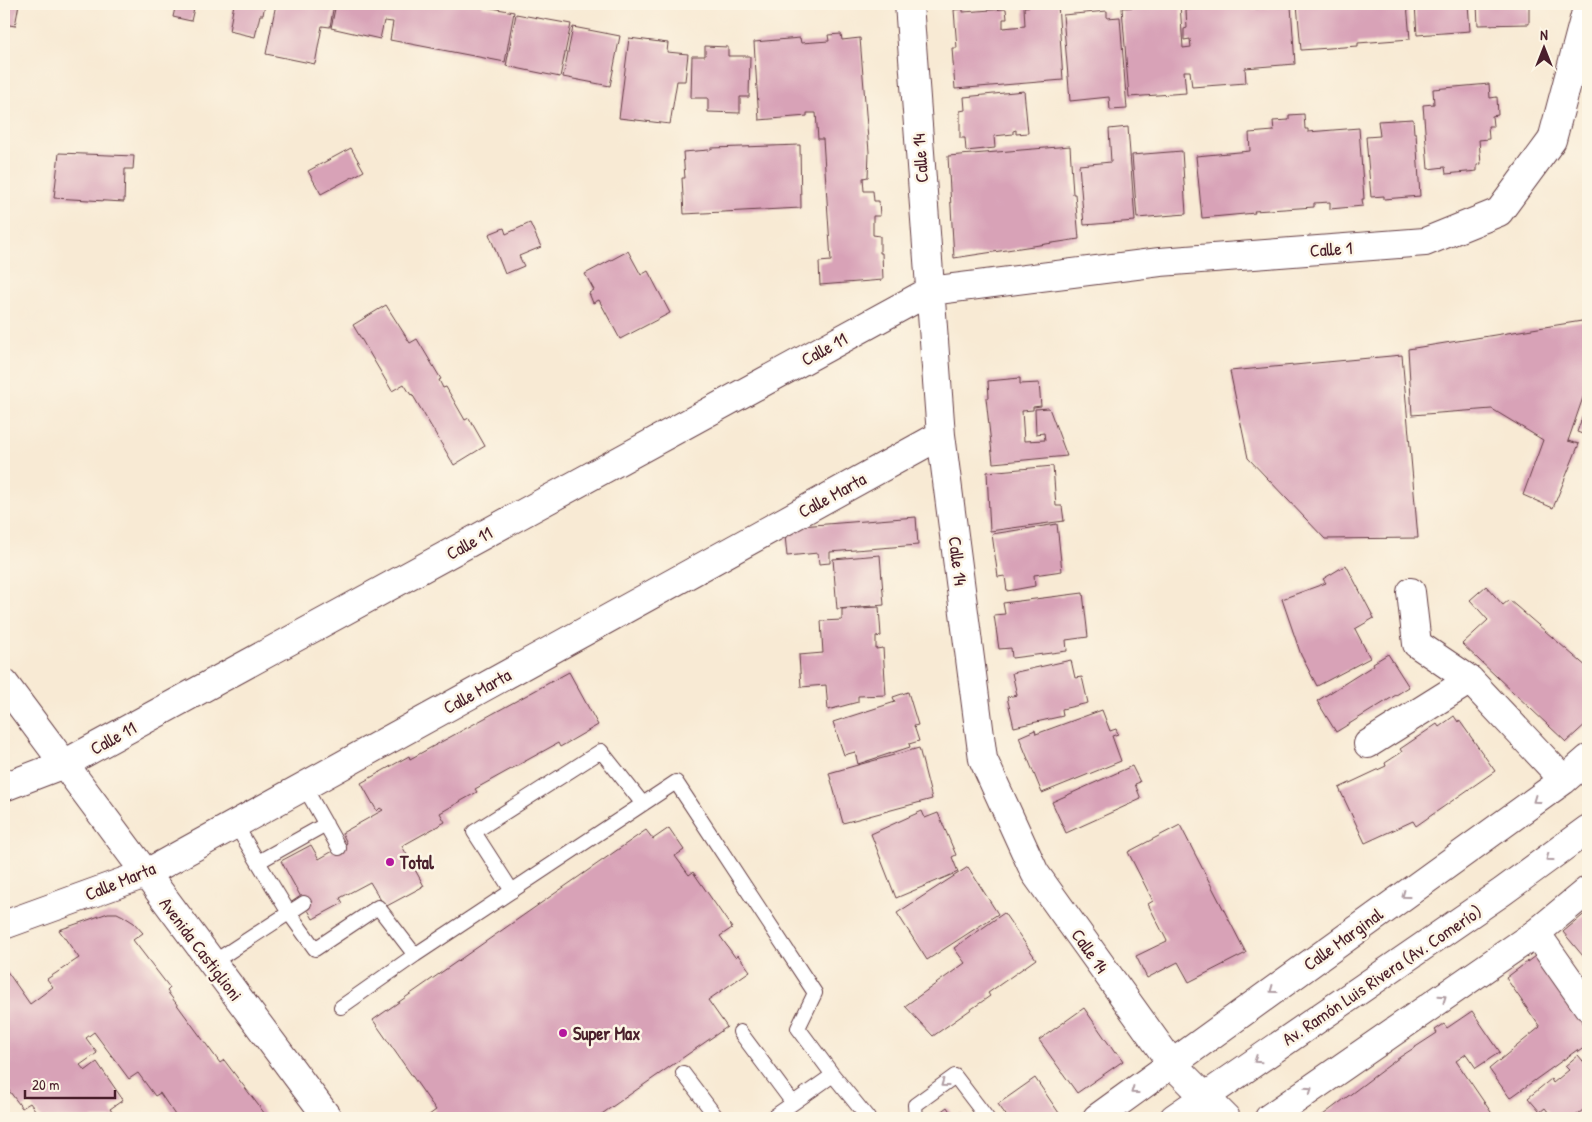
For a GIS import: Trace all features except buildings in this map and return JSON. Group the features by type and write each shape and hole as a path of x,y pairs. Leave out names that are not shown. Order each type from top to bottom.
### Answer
{"street":[{"name":"Calle 14","path":"909,4 941,435 983,759 1035,873 1172,1064 1226,1118"},
{"name":"Calle 1","path":"930,291 1160,262 1425,242 1499,212 1552,140 1588,4"},
{"name":"Calle 11","path":"4,787 64,764 930,291"},
{"name":"Calle Marta","path":"4,925 145,874 941,435"},
{"path":"1411,592 1417,644 1470,680 1564,780"},
{"path":"1368,744 1470,680"},
{"name":"Avenida Castiglioni","path":"4,683 328,1118"},
{"name":"Calle Marginal","path":"1097,1118 1564,780 1588,759"},
{"name":"Av. Ramón Luis Rivera (Av. Comerío)","path":"1174,1118 1494,898 1588,829"},
{"path":"1269,1118 1536,933 1588,890"},
{"path":"1536,933 1588,1007"}],"lane":[{"path":"512,891 474,832 601,751 643,804"},
{"path":"341,1007 415,955 676,782 815,993 798,1028 868,1118"},
{"path":"304,786 339,848"},
{"path":"235,824 289,913 315,949 378,907 415,955"},
{"path":"258,862 326,824"},
{"path":"212,963 304,903"},
{"path":"740,1032 793,1103"},
{"path":"683,1073 716,1118"},
{"path":"772,1118 833,1075"},
{"path":"916,1118 915,1105 955,1076 988,1118"}],"place":[{"name":"Total","path":"390,862"},
{"name":"Super Max","path":"563,1033"}]}
